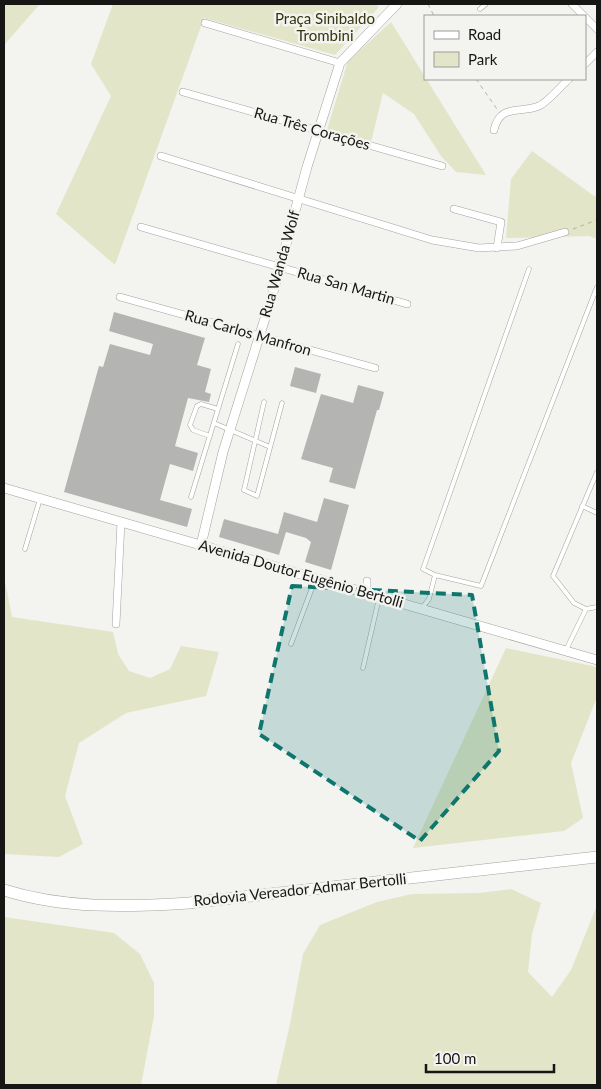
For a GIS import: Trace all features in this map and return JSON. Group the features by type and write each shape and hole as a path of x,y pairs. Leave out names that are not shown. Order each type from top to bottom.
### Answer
{"highway":[{"name":"Rodovia Vereador Admar Bertolli","path":"4,890 53,901 98,906 143,906 198,902 597,857"}],"street":[{"name":"Rua Wanda Wolf","path":"201,545 230,430 260,336 340,63 397,4"},
{"path":"572,4 584,15"},
{"path":"586,17 597,29"},
{"path":"205,23 340,63"},
{"path":"586,63 597,52"},
{"path":"494,130 500,115 540,106 568,80"},
{"name":"Rua Três Corações","path":"183,92 442,166"},
{"path":"161,156 432,240 479,248 497,248 517,246 565,232"},
{"path":"454,209 501,222 497,248"},
{"name":"Rua San Martin","path":"141,227 407,304"},
{"name":"Rua Carlos Manfron","path":"120,297 375,368"},
{"name":"Avenida Doutor Eugênio Bertolli","path":"4,488 597,660"},
{"path":"116,624 121,522"},
{"path":"367,581 367,592"}],"lane":[{"path":"480,9 486,4"},
{"path":"529,269 423,569 435,575 481,586 597,287"},
{"path":"191,496 238,344"},
{"path":"264,402 244,490 257,496 282,403"},
{"path":"210,436 193,430 190,425 197,406 201,404 218,409"},
{"path":"214,423 270,447"},
{"path":"597,472 553,576 574,603 586,609 597,607"},
{"path":"25,549 40,499"},
{"path":"582,506 597,513"},
{"path":"422,608 429,599 435,575"},
{"path":"291,644 316,578"},
{"path":"363,668 379,596"},
{"path":"566,650 586,609"}],"path":[{"path":"477,80 500,115"},
{"path":"565,232 597,220"}],"highlighted area":[{"path":"292,586 472,595 499,751 420,841 259,734"}],"green space":[{"path":"4,4 40,4 4,45"},
{"name":"Praça Sinibaldo Trombini","path":"113,4 376,4 379,7 335,55 204,18 115,265 56,214 111,96 91,64"},
{"path":"391,22 424,75 424,80 427,80 486,175 456,172 441,156 414,114 383,93 371,142 327,130 348,61"},
{"path":"532,151 594,196 597,196 597,239 589,236 506,238 511,179"},
{"path":"4,576 12,617 113,632 118,654 129,671 150,678 170,669 181,646 219,652 206,696 126,713 79,743 65,796 83,844 59,857 4,854"},
{"path":"506,648 597,667 597,697 571,763 583,818 564,831 413,848"},
{"path":"511,889 541,903 532,934 528,972 552,997 571,970 597,905 597,1085 276,1085 303,954 320,925 377,902 412,894 479,893"},
{"path":"4,917 114,933 140,954 154,983 154,1016 141,1085 4,1085"}],"building":[{"path":"114,312 205,338 197,365 211,369 205,392 211,394 209,402 188,398 175,446 198,453 193,471 170,464 160,500 192,509 187,527 64,492 99,366 103,367 110,344 150,355 153,344 109,331"},
{"path":"295,367 321,374 316,393 290,386"},
{"path":"358,385 384,392 379,410 377,410 355,489 329,482 333,468 301,459 321,394 353,403"},
{"path":"324,498 349,505 331,570 305,562 311,542 306,538 286,532 279,555 219,537 224,519 278,534 284,512 317,522"}]}
